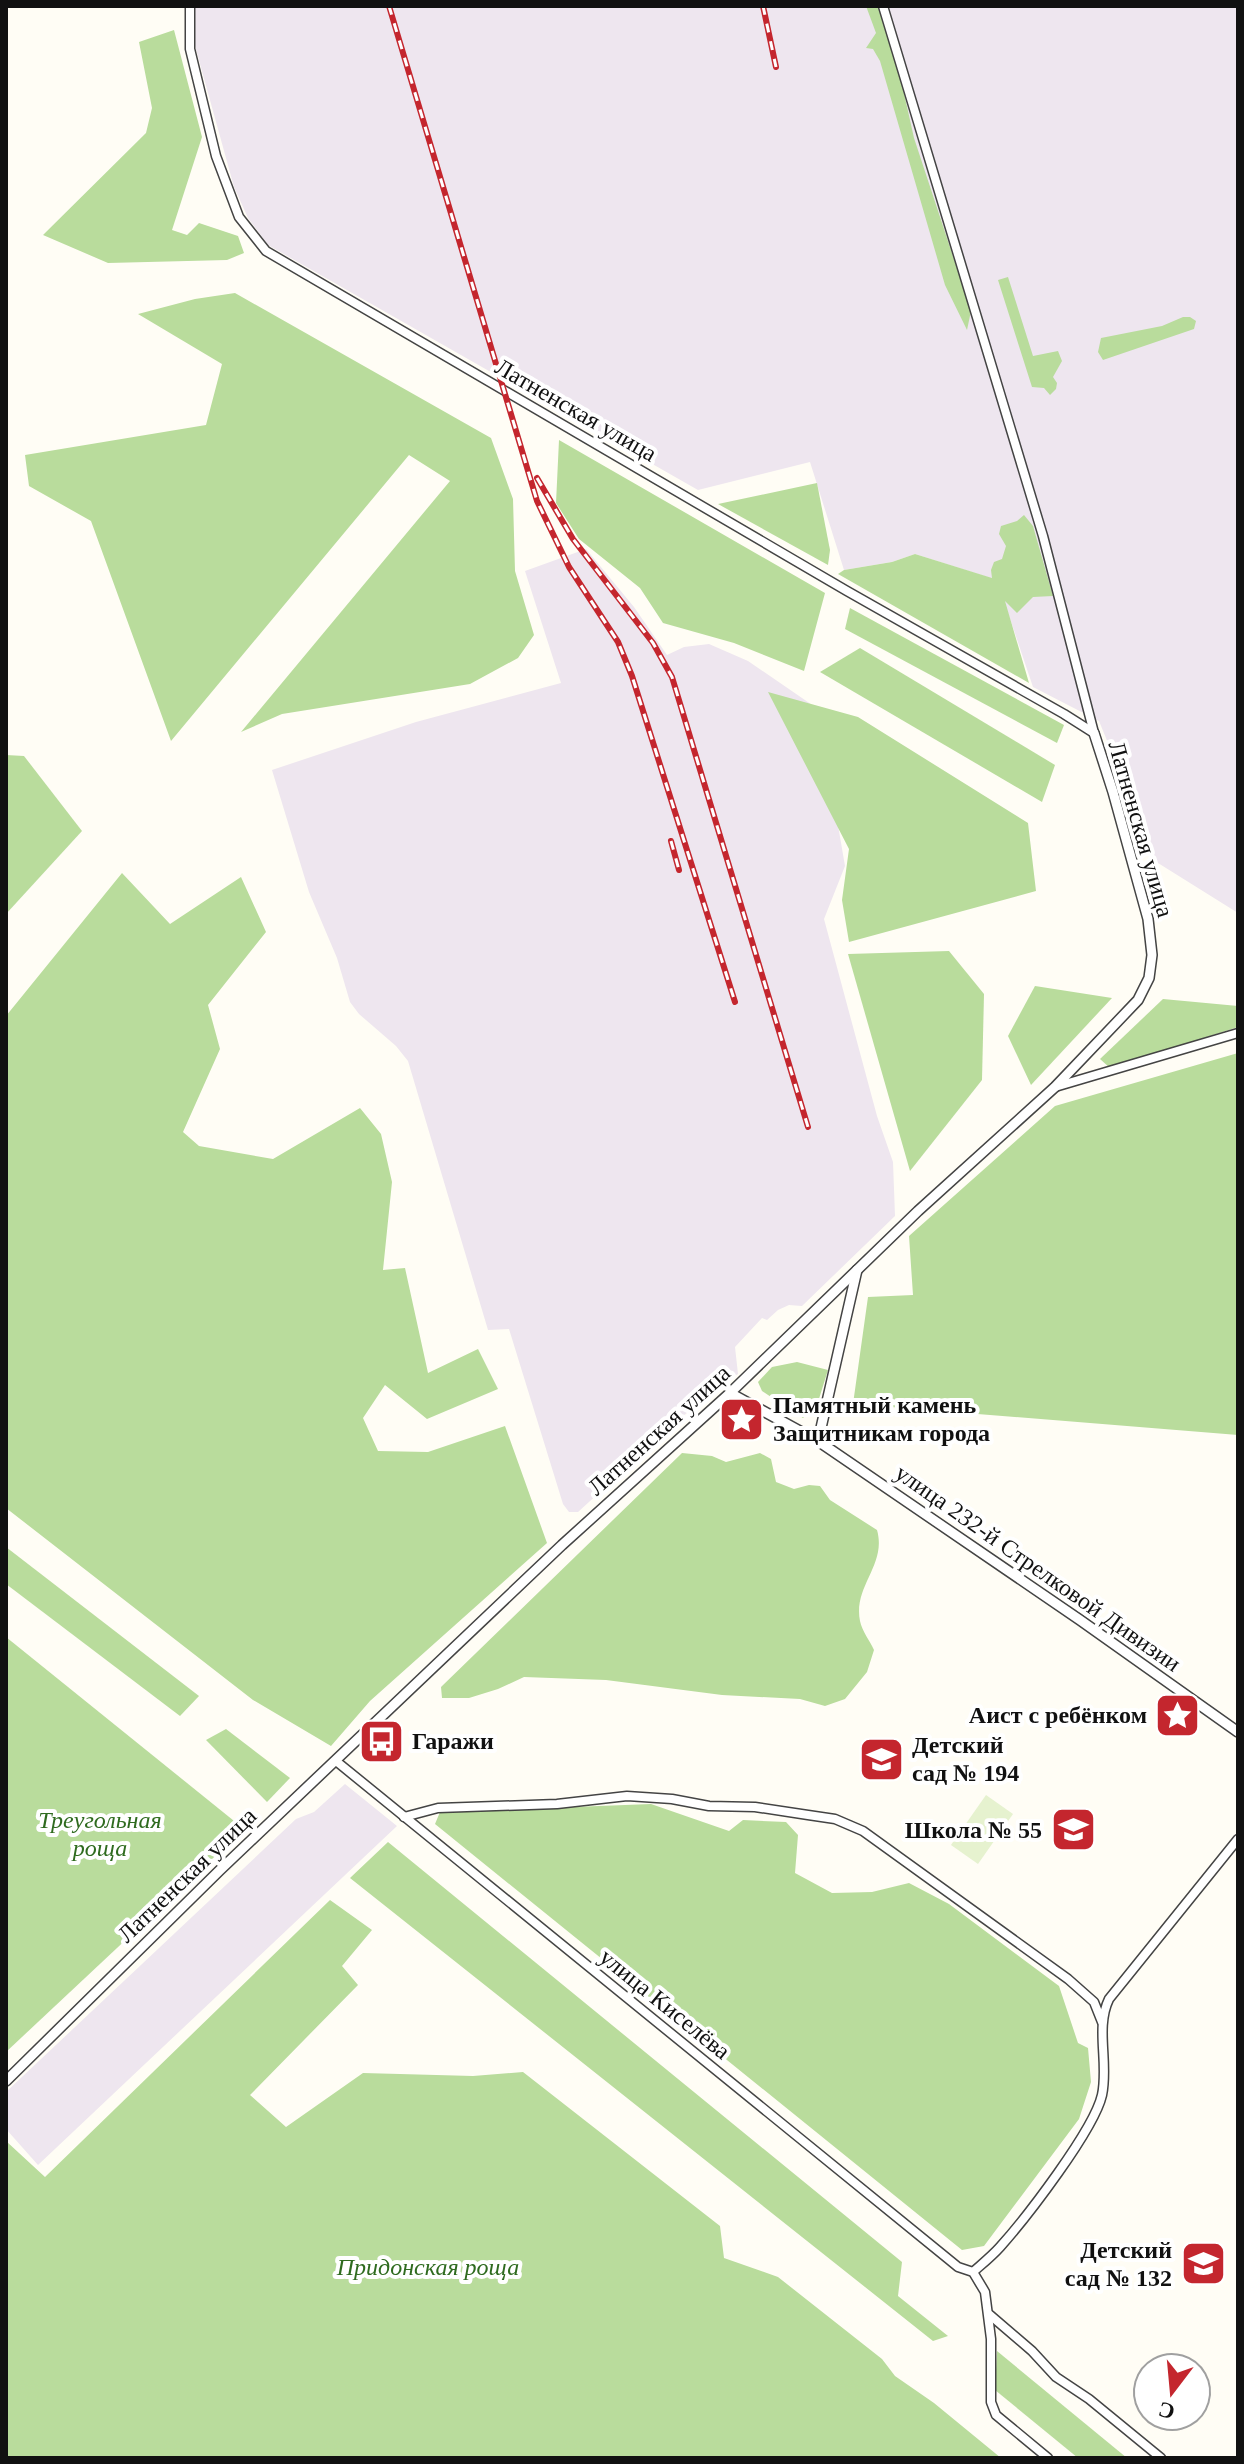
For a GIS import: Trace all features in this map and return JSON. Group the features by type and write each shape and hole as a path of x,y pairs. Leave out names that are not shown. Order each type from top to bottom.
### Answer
{"street":[{"name":"Латненская улица","path":"190,6 190,49 216,156 239,217 266,251 1094,733"},
{"name":"Латненская улица","path":"6,2081 220,1870 562,1545 730,1393 857,1270 1055,1087 1138,1000 1149,978 1152,955 1148,919 1094,733 1043,536 883,6"},
{"path":"1055,1087 1238,1033"},
{"path":"818,1441 857,1270"},
{"name":"улица 232-й Стрелковой Дивизии","path":"730,1393 818,1441 1238,1732"},
{"name":"улица Киселёва","path":"336,1761 958,2267 973,2272"},
{"path":"404,1817 438,1808 557,1804 627,1796 672,1799 709,1806 755,1807 835,1819 863,1831 1068,1979 1094,2002 1102,2022 1105,2049 1104,2082 1095,2115 1061,2167 999,2248 973,2272 985,2292 990,2315 991,2402 996,2415 1048,2458"},
{"path":"1102,2022 1109,1999 1238,1839"},
{"path":"990,2315 1032,2351 1056,2377 1089,2399 1161,2458"}],"shaded area":[{"path":"184,6 1238,6 1238,913 1150,858 1137,814 1099,721 1033,687 997,580 915,554 892,562 844,570 810,462 698,490 268,245 248,218 234,187"},
{"path":"586,549 634,607 667,655 684,647 709,644 748,661 818,709 845,866 824,919 877,1116 893,1162 895,1216 802,1306 789,1305 767,1320 762,1318 735,1347 738,1374 713,1389 578,1512 569,1512 563,1504 509,1329 488,1330 408,1061 350,1002 337,958 309,892 272,770 416,722 561,683 525,571"},
{"path":"345,1784 397,1826 38,2165 6,2129 6,2092 296,1819 314,1812"}],"green space":[{"path":"866,6 880,6 893,44 914,138 971,311 967,330 945,285 880,61 873,49 866,48 876,33"},
{"path":"174,30 202,137 172,230 187,235 199,223 238,236 244,253 227,260 108,263 43,235 146,133 152,108 139,42"},
{"path":"1008,277 1033,356 1058,351 1062,361 1053,377 1057,383 1056,389 1050,395 1044,388 1032,387 998,280"},
{"path":"235,293 491,438 513,499 515,571 534,635 518,658 470,684 282,714 241,732 450,481 409,455 171,741 91,521 29,486 25,455 206,425 222,364 138,314 195,299"},
{"path":"1183,317 1196,321 1194,329 1103,360 1098,352 1101,338 1162,326"},
{"path":"559,440 825,593 804,671 734,643 663,623 640,588 579,539 556,503"},
{"path":"817,483 830,550 828,565 718,504"},
{"path":"1024,515 1033,526 1053,596 1033,597 1017,613 1005,601 1029,683 838,574 915,554 992,578 994,562 1002,559 1006,546 999,534 1001,526"},
{"path":"850,608 1064,725 1057,743 845,629"},
{"path":"860,648 1055,765 1042,802 820,672"},
{"path":"768,692 858,717 1028,823 1036,891 849,942 842,900 849,849"},
{"path":"6,755 24,756 82,831 6,914"},
{"path":"122,873 170,924 241,877 266,932 208,1005 220,1049 183,1132 199,1146 273,1159 360,1108 381,1134 392,1182 383,1270 405,1268 428,1373 478,1349 498,1389 427,1419 385,1385 363,1418 378,1451 428,1452 505,1426 547,1543 370,1701 331,1746 253,1700 6,1508 6,1016"},
{"path":"949,951 984,994 982,1080 910,1171 848,954"},
{"path":"1035,986 1112,998 1031,1085 1008,1036"},
{"path":"1163,999 1238,1006 1238,1027 1110,1068 1100,1059"},
{"path":"1238,1053 1238,1435 853,1404 868,1297 913,1295 909,1236 1055,1106"},
{"path":"797,1362 828,1370 818,1402 803,1418 762,1391 758,1382 772,1367"},
{"path":"682,1453 712,1456 726,1462 760,1453 771,1459 776,1482 794,1489 820,1486 830,1500 877,1530 878,1554 859,1608 861,1625 874,1650 867,1672 845,1699 825,1706 800,1699 722,1695 606,1680 524,1677 469,1698 442,1698 441,1687"},
{"path":"6,1547 199,1696 180,1716 6,1584"},
{"name":"Треугольная роща","path":"6,1637 244,1829 6,2052"},
{"path":"226,1729 290,1778 267,1802 206,1740"},
{"path":"986,1795 1013,1814 978,1864 951,1845"},
{"path":"651,1804 729,1831 743,1820 786,1822 798,1835 795,1873 832,1893 872,1892 909,1883 949,1904 1059,1986 1078,2043 1088,2048 1091,2082 1079,2119 984,2246 962,2250 435,1824 440,1812"},
{"path":"388,1842 902,2262 898,2296 948,2336 933,2341 350,1878"},
{"name":"Придонская роща","path":"330,1900 372,1930 342,1966 358,1985 250,2095 286,2127 363,2073 473,2076 523,2072 720,2226 724,2258 778,2277 882,2359 895,2376 934,2403 1001,2458 6,2458 6,2141 45,2177"},
{"path":"997,2351 1127,2458 1078,2458 995,2390"}],"railway":[{"path":"389,6 537,501 569,567 618,642 632,676 735,1002"},
{"path":"763,6 776,67"},
{"path":"537,478 573,539 653,643 672,677 808,1127"},
{"path":"671,841 679,870"}],"place":[{"name":"Памятный камень Защитникам города","path":"742,1419"},
{"name":"Аист с ребёнком","path":"1178,1715"},
{"name":"Гаражи","path":"381,1741"},
{"name":"Детский сад № 194","path":"881,1759"},
{"name":"Школа № 55","path":"1073,1830"},
{"name":"Детский сад № 132","path":"1203,2264"}]}
